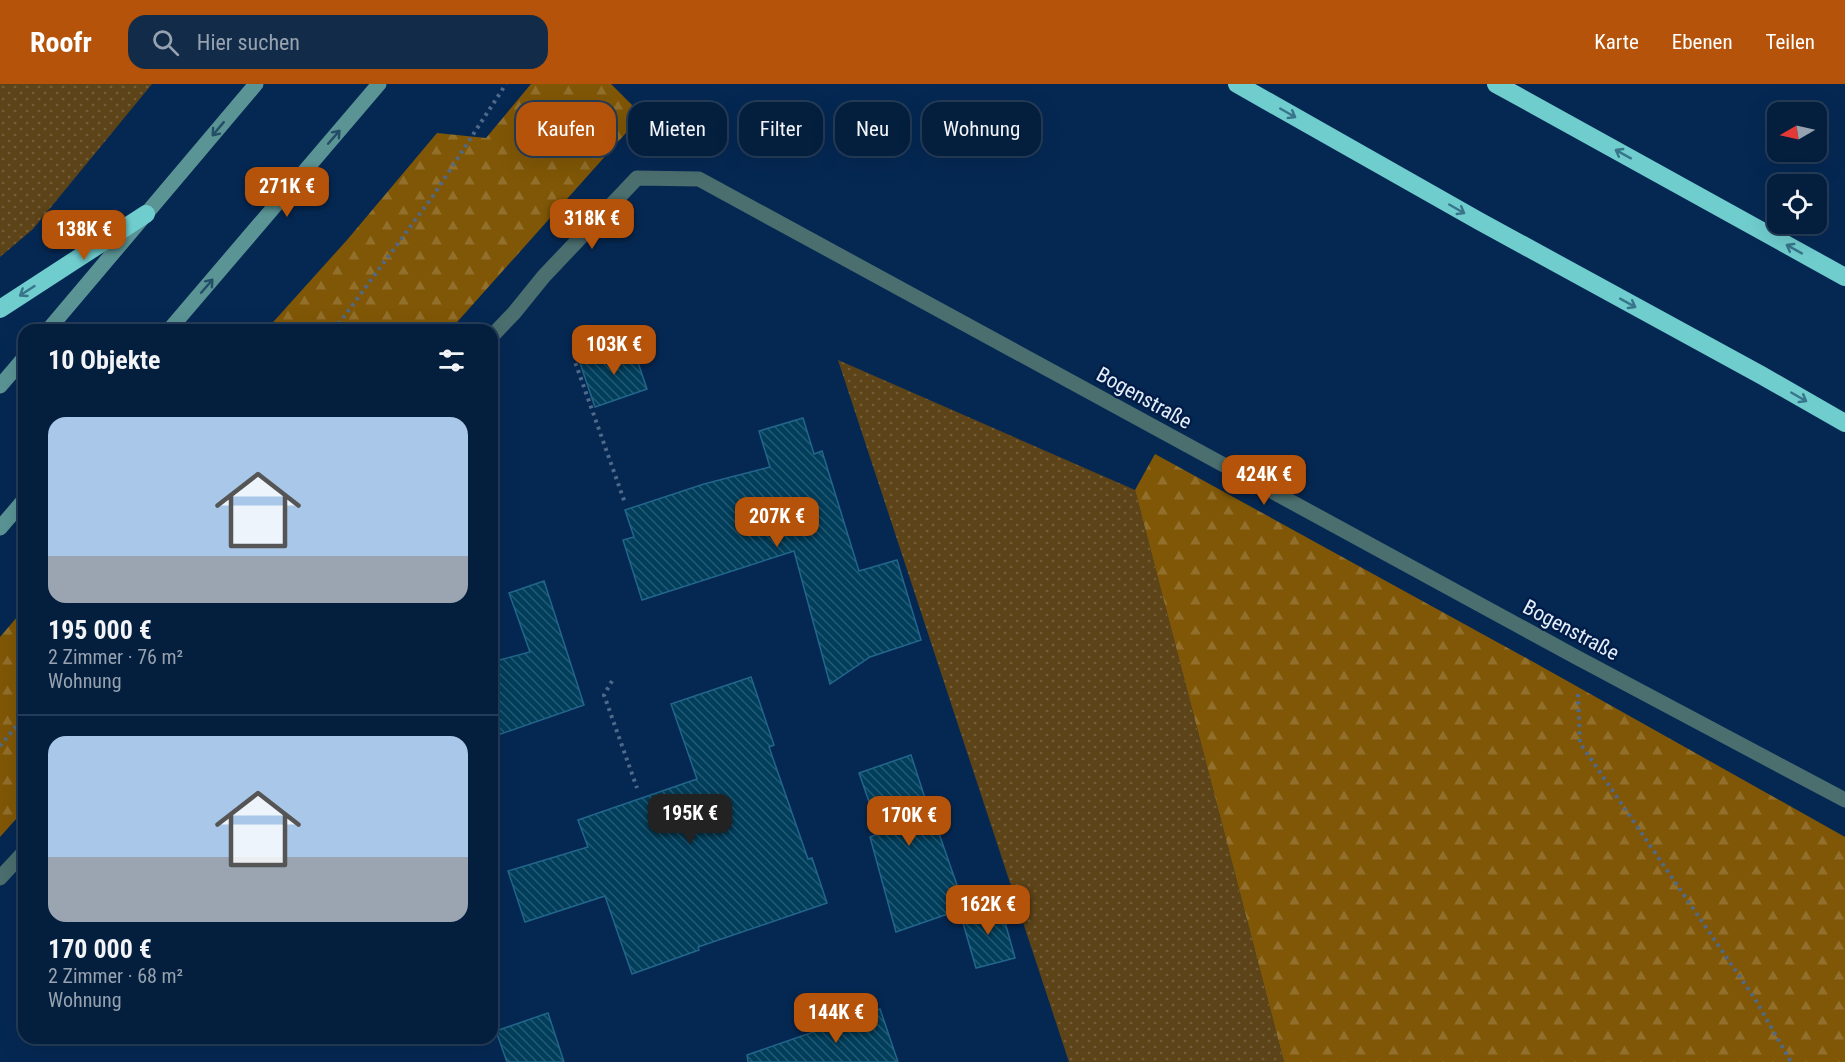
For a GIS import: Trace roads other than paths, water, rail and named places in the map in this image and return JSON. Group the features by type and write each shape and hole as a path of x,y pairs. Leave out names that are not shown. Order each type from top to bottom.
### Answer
{"highway":[{"path":"1237,84 1479,221 1845,423"},
{"path":"1496,84 1845,277"},
{"path":"0,309 146,214"}],"main road":[{"path":"53,324 256,84"},
{"path":"174,324 380,84"},
{"path":"0,386 18,365"},
{"path":"0,528 18,507"}],"street":[{"name":"Bogenstraße","path":"498,330 544,276 637,178 699,179 1576,657 1845,800"},
{"path":"0,878 18,858"}]}
